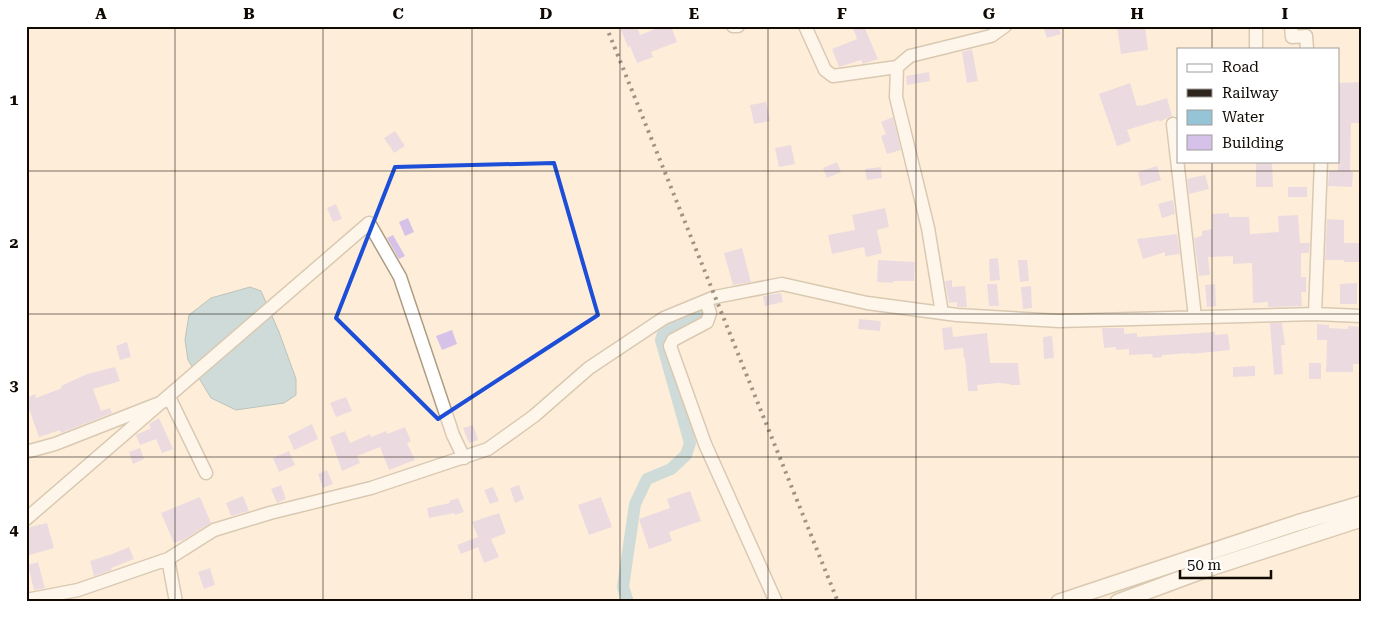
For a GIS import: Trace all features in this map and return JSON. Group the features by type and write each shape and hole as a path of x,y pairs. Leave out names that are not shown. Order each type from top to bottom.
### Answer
{"main road":[{"path":"1059,602 1288,526 1361,504"},
{"path":"1118,602 1208,569 1361,519"}],"street":[{"path":"733,26 738,26"},
{"path":"805,26 825,70 833,76 897,67 910,56 991,36 1005,26"},
{"path":"1256,26 1256,48"},
{"path":"1291,26 1292,37 1306,36 1307,48"},
{"path":"897,67 896,97 928,228 942,313"},
{"path":"1173,124 1177,159"},
{"path":"1177,162 1195,317"},
{"path":"1315,314 1321,162"},
{"path":"26,519 369,223 400,277 453,436 464,458"},
{"path":"26,600 78,590 168,559 214,530 270,513 371,488 488,449 534,416 589,368 656,323 715,297 782,284 867,303 958,315 1059,321 1315,314 1361,316"},
{"path":"706,301 710,313 707,322 673,340 670,346 705,444 776,602"},
{"path":"26,452 55,444 170,399 206,473"},
{"path":"168,559 176,602"}],"highlighted area":[{"path":"554,163 598,315 438,419 336,318 395,167"}],"water":[{"path":"250,287 261,291 279,332 296,379 296,395 284,403 236,410 211,398 188,360 185,340 189,315 211,298"}],"building":[{"path":"637,26 640,35 663,26 671,26 677,42 651,52 653,57 637,63 620,28"},
{"path":"852,26 864,26 878,59 863,64 861,60 839,67 832,49 857,39"},
{"path":"1043,26 1058,26 1061,34 1047,38"},
{"path":"1117,26 1145,26 1148,50 1121,54"},
{"path":"972,49 978,81 967,83 962,52"},
{"path":"929,72 930,81 907,85 906,76"},
{"path":"1361,82 1361,123 1351,123 1350,171 1353,172 1352,187 1328,186 1329,171 1338,171 1338,162 1340,162 1340,83"},
{"path":"1130,83 1137,106 1167,98 1172,116 1159,122 1159,120 1127,130 1131,141 1117,146 1099,94"},
{"path":"766,102 770,121 754,124 750,105"},
{"path":"893,117 901,150 887,154 881,136 886,134 881,122"},
{"path":"395,131 405,146 394,153 384,138"},
{"path":"791,145 795,164 779,167 775,148"},
{"path":"837,162 841,172 827,178 823,168"},
{"path":"1256,162 1272,162 1273,187 1256,187"},
{"path":"1157,166 1161,180 1141,186 1138,172"},
{"path":"881,167 882,178 867,180 865,169"},
{"path":"1205,175 1209,189 1189,194 1187,179"},
{"path":"1288,187 1307,187 1307,197 1288,197"},
{"path":"1173,200 1175,214 1162,218 1158,204"},
{"path":"336,204 342,219 333,222 327,208"},
{"path":"885,208 889,227 877,230 882,253 866,257 864,247 832,254 828,235 855,230 852,215"},
{"path":"1229,213 1229,217 1249,217 1250,234 1279,232 1278,216 1298,215 1300,243 1310,243 1309,253 1301,253 1301,277 1306,277 1306,292 1301,292 1302,306 1268,307 1268,302 1253,303 1252,263 1233,264 1233,256 1208,257 1210,275 1199,276 1194,238 1202,236 1202,231 1212,229 1212,214"},
{"path":"408,218 414,232 405,236 399,222"},
{"path":"1327,219 1344,220 1344,243 1360,243 1361,262 1325,260"},
{"path":"1177,234 1180,254 1165,256 1165,252 1143,259 1137,239"},
{"path":"393,235 405,256 399,259 387,238"},
{"path":"742,248 751,282 733,285 724,253"},
{"path":"998,258 1000,280 990,281 989,259"},
{"path":"878,260 915,262 914,281 877,282"},
{"path":"1018,260 1027,260 1029,281 1020,282"},
{"path":"952,280 952,287 965,286 967,307 957,307 957,302 949,303 945,281"},
{"path":"1357,283 1357,304 1340,304 1340,284"},
{"path":"987,284 997,284 999,306 989,306"},
{"path":"1215,284 1216,306 1207,307 1205,285"},
{"path":"1031,286 1032,308 1023,309 1021,287"},
{"path":"781,293 783,302 765,306 763,296"},
{"path":"859,319 881,321 880,331 858,329"},
{"path":"1270,323 1282,323 1285,345 1281,345 1283,374 1274,375"},
{"path":"1317,324 1329,325 1329,328 1348,329 1348,326 1360,327 1361,364 1353,364 1353,372 1326,372 1327,340 1317,340"},
{"path":"952,327 953,337 987,333 990,363 1018,363 1020,385 998,383 977,385 978,391 968,391 963,348 944,350 942,328"},
{"path":"1102,328 1124,328 1124,334 1137,333 1137,337 1215,332 1215,335 1228,334 1230,350 1162,355 1162,357 1153,358 1152,354 1129,355 1129,349 1116,350 1116,347 1104,348"},
{"path":"452,330 457,344 442,350 436,336"},
{"path":"1052,336 1054,358 1044,359 1043,337"},
{"path":"127,342 131,357 120,360 116,346"},
{"path":"1309,363 1321,363 1321,379 1309,379"},
{"path":"1255,366 1255,376 1233,377 1233,367"},
{"path":"115,367 120,381 93,389 101,411 110,408 112,413 61,433 60,430 39,437 29,409 26,410 26,398 35,394 36,398 62,388 61,386 87,374"},
{"path":"346,397 352,411 336,417 330,403"},
{"path":"159,418 173,449 162,453 156,439 140,445 136,435 151,428 149,424"},
{"path":"312,424 318,439 294,450 288,436"},
{"path":"473,425 478,440 469,443 463,428"},
{"path":"405,427 411,441 407,443 415,460 389,470 380,447 357,456 360,463 342,471 330,437 345,431 350,443 370,434 371,437 386,431 387,434"},
{"path":"140,448 144,459 133,464 129,452"},
{"path":"289,451 295,465 279,472 273,458"},
{"path":"327,470 333,484 323,488 318,474"},
{"path":"281,485 286,499 277,503 271,489"},
{"path":"519,485 524,499 515,503 510,488"},
{"path":"493,487 499,501 490,504 484,490"},
{"path":"690,491 701,521 669,532 672,541 649,549 639,519 670,508 667,499"},
{"path":"243,496 249,511 231,516 226,503"},
{"path":"200,497 211,523 183,540 174,543 161,513"},
{"path":"601,497 612,527 589,535 578,505"},
{"path":"458,498 464,512 429,518 427,508 450,503 449,501"},
{"path":"499,513 506,533 491,539 499,557 484,563 478,547 461,554 457,545 478,537 472,522"},
{"path":"47,523 54,548 26,556 26,528"},
{"path":"129,547 134,559 111,568 112,570 94,576 90,561"},
{"path":"38,562 45,588 34,590 28,565"},
{"path":"210,568 215,585 204,589 198,572"}],"waterway":[{"path":"628,602 623,587 635,504 647,479 671,469 686,455 690,443 661,340 663,334 700,313"}],"railway":[{"path":"606,26 838,602"}]}
